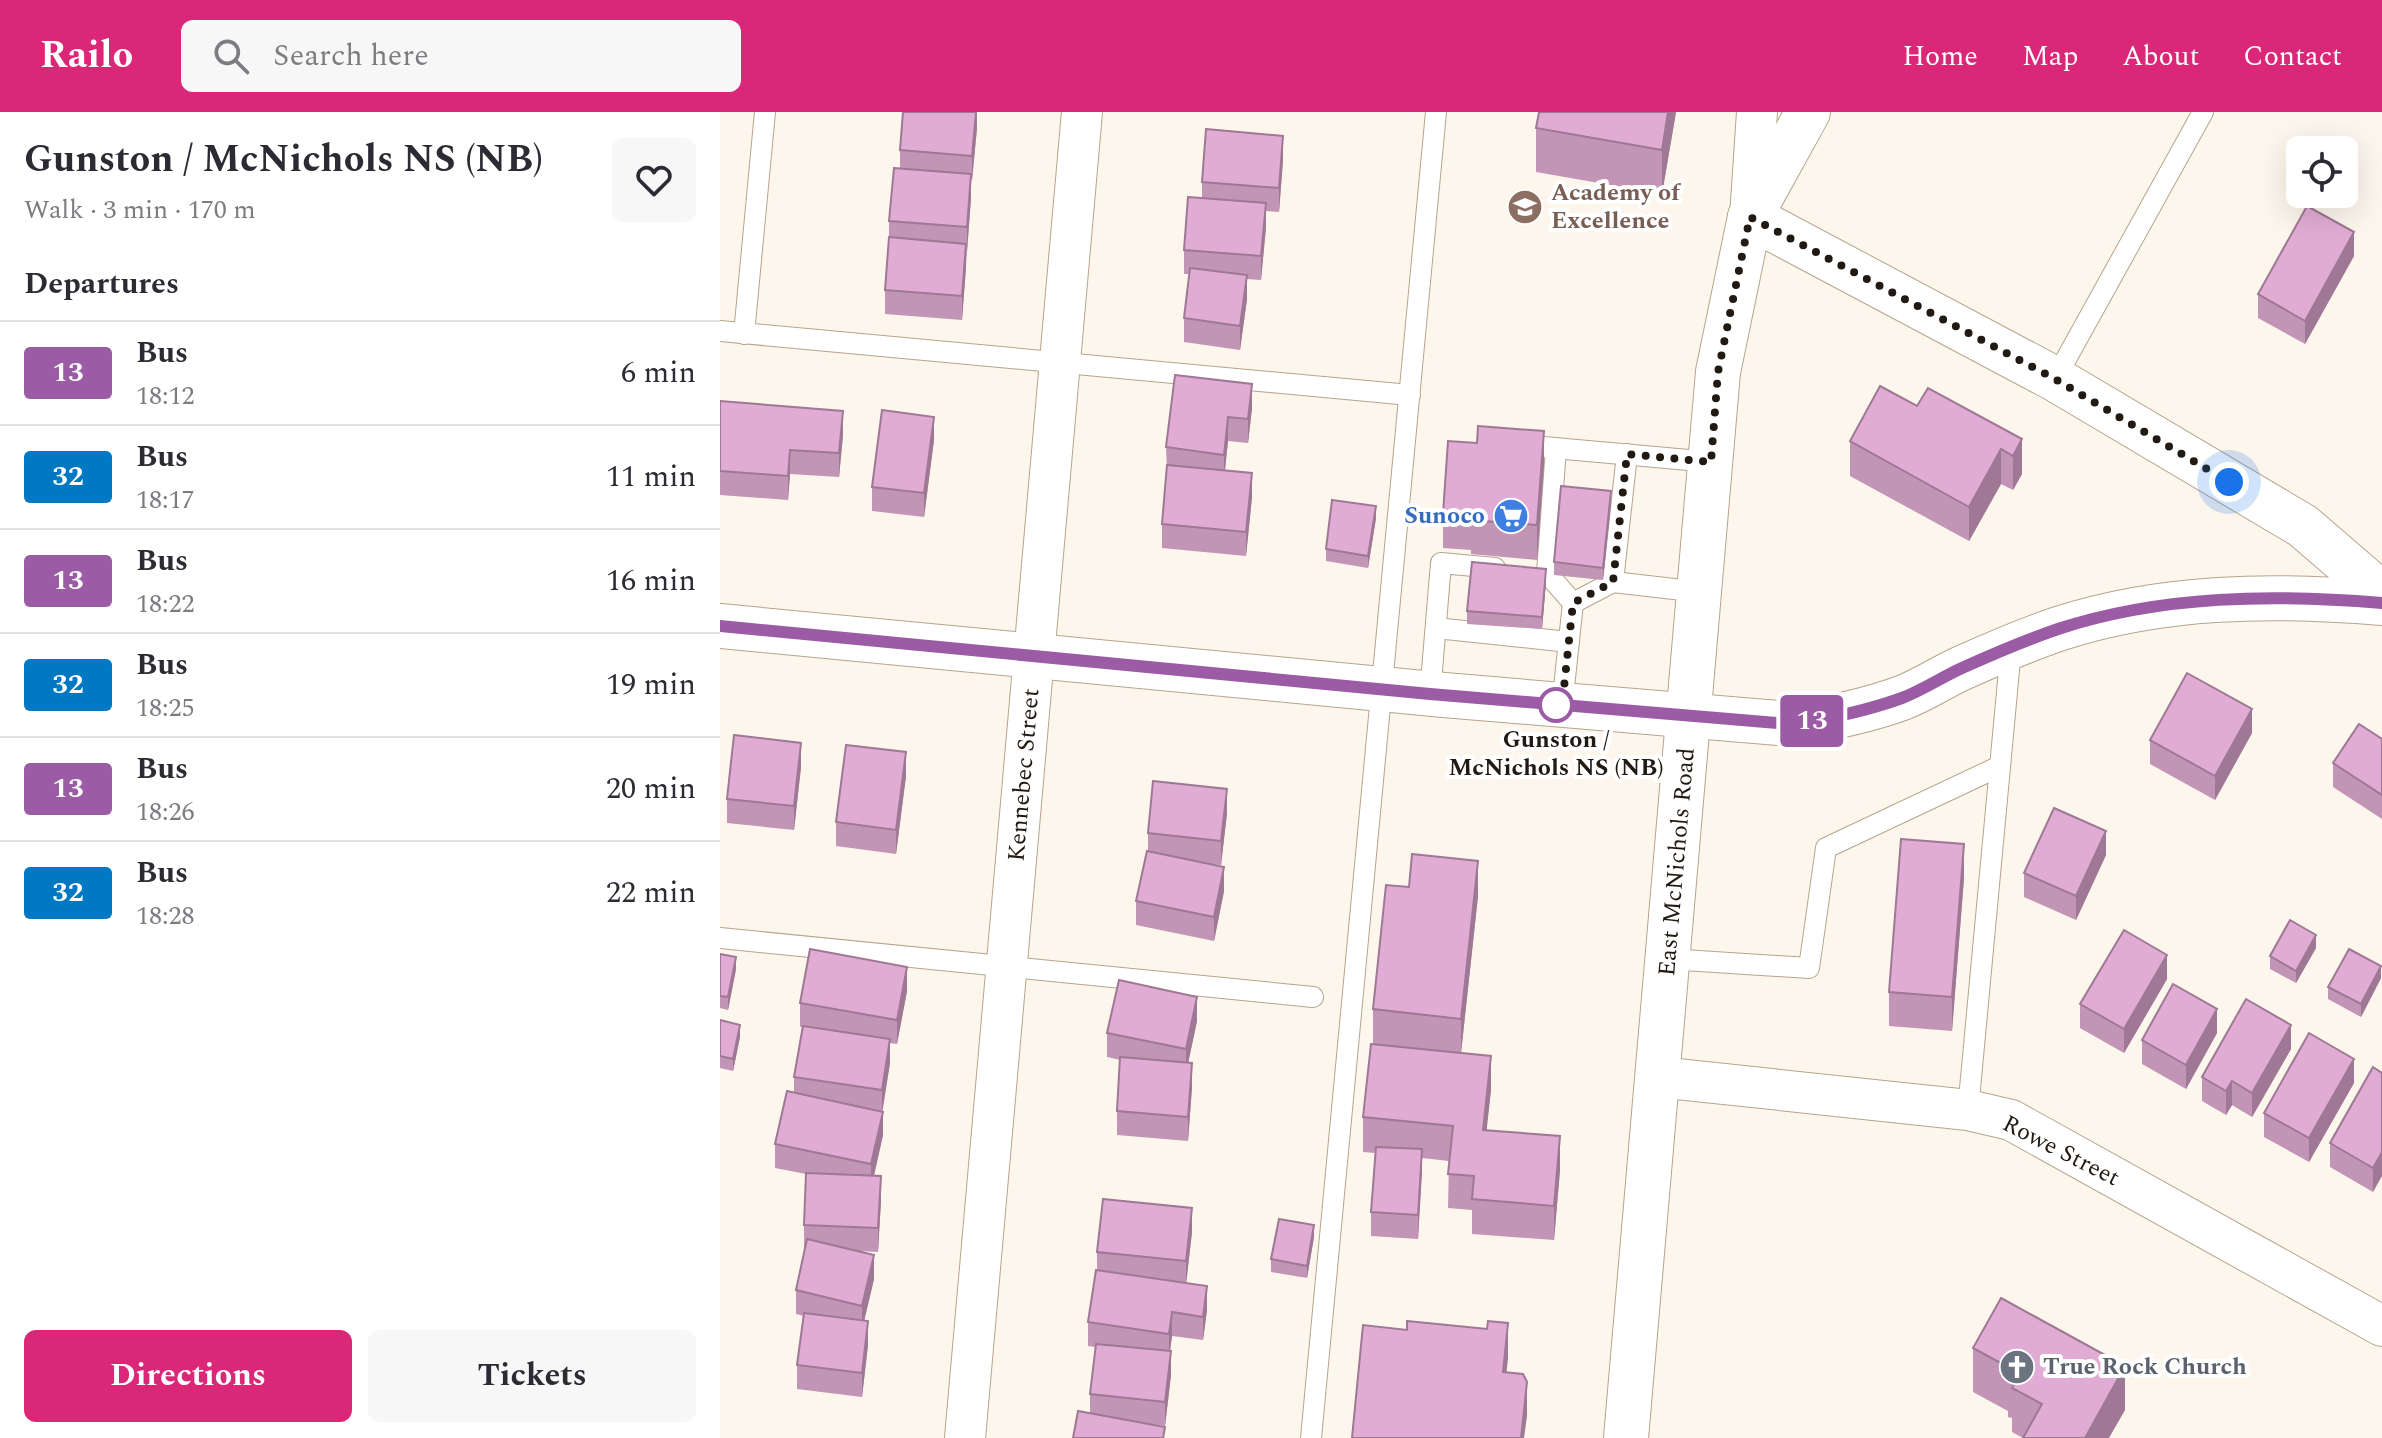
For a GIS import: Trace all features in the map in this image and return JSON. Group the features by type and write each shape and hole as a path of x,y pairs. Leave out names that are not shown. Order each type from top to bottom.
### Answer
{"street":[{"name":"Kennebec Street","path":"965,1438 1082,112"},
{"path":"1757,112 1750,217 2055,379 2303,526 2382,594"},
{"name":"East McNichols Road","path":"1626,1438 1718,372 1750,217 1808,112"},
{"path":"720,626 1430,694 1790,724 1834,718 1904,697 2057,629 2167,605 2303,596 2382,603"},
{"name":"Rowe Street","path":"1658,1077 1968,1110 2011,1120 2382,1326"}],"lane":[{"path":"744,334 765,112"},
{"path":"1311,1438 1436,112"},
{"path":"2055,379 2203,112"},
{"path":"720,331 1410,395"},
{"path":"1528,445 1711,462"},
{"path":"1532,571 1556,448"},
{"path":"1613,582 1627,454"},
{"path":"1430,694 1441,563 1532,571 1573,603"},
{"path":"1573,603 1613,582 1700,592"},
{"path":"1562,706 1573,603"},
{"path":"1436,628 1569,642"},
{"path":"1968,1110 2011,649"},
{"path":"1668,959 1809,968 1826,848 2000,766"},
{"path":"720,938 1313,997"}],"building":[{"path":"903,112 976,112 972,156 900,150"},
{"path":"1539,112 1668,112 1662,150 1536,128"},
{"path":"1206,129 1283,136 1279,188 1202,182"},
{"path":"894,168 971,174 967,227 889,221"},
{"path":"1188,197 1266,203 1261,256 1184,250"},
{"path":"2306,208 2354,232 2305,321 2258,294"},
{"path":"889,237 966,244 962,296 885,290"},
{"path":"1190,268 1247,275 1240,326 1184,318"},
{"path":"1175,375 1252,384 1248,419 1228,417 1224,455 1166,447"},
{"path":"1880,386 1917,406 1928,388 2022,439 2013,456 2001,449 1969,507 1850,441"},
{"path":"720,401 843,411 839,453 790,450 788,476 720,471"},
{"path":"882,410 934,417 924,493 872,487"},
{"path":"1478,426 1544,431 1537,525 1471,520 1472,516 1443,514 1448,441 1477,443"},
{"path":"1167,465 1252,473 1246,532 1162,524"},
{"path":"1561,486 1611,491 1603,568 1554,562"},
{"path":"1332,500 1376,506 1368,556 1326,549"},
{"path":"1472,562 1546,569 1542,617 1467,611"},
{"path":"2187,673 2252,709 2215,776 2150,740"},
{"path":"2359,724 2382,739 2382,795 2333,763"},
{"path":"734,735 801,743 794,806 727,799"},
{"path":"846,745 906,752 896,830 836,822"},
{"path":"1153,781 1227,789 1221,841 1148,833"},
{"path":"2054,808 2106,831 2076,896 2024,873"},
{"path":"1901,839 1964,844 1952,997 1889,992"},
{"path":"1147,851 1224,867 1214,917 1136,901"},
{"path":"1412,854 1478,861 1461,1019 1373,1009 1386,885 1409,887"},
{"path":"2290,920 2316,935 2296,971 2270,956"},
{"path":"2124,930 2167,955 2124,1029 2080,1004"},
{"path":"810,949 907,967 897,1020 800,1003"},
{"path":"2349,949 2381,966 2361,1004 2328,987"},
{"path":"720,954 736,957 728,997 720,996"},
{"path":"1119,980 1197,997 1186,1049 1107,1033"},
{"path":"2173,984 2217,1009 2186,1065 2142,1040"},
{"path":"2246,999 2291,1025 2252,1093 2232,1081 2226,1091 2202,1077"},
{"path":"720,1020 740,1025 733,1059 720,1056"},
{"path":"803,1026 890,1039 882,1090 794,1077"},
{"path":"2309,1033 2354,1059 2309,1138 2264,1113"},
{"path":"1371,1044 1491,1056 1483,1130 1560,1136 1554,1206 1472,1199 1474,1176 1448,1174 1453,1126 1363,1117"},
{"path":"1120,1057 1192,1063 1188,1117 1117,1111"},
{"path":"2373,1067 2382,1073 2382,1152 2373,1168 2330,1143"},
{"path":"787,1091 883,1112 871,1164 775,1144"},
{"path":"1376,1147 1422,1149 1418,1215 1371,1212"},
{"path":"806,1173 881,1176 878,1228 804,1225"},
{"path":"1103,1199 1192,1208 1186,1261 1097,1252"},
{"path":"1279,1219 1314,1225 1307,1266 1271,1259"},
{"path":"807,1239 874,1255 862,1306 796,1290"},
{"path":"1096,1270 1207,1286 1203,1317 1172,1312 1169,1334 1088,1322"},
{"path":"2001,1298 2125,1366 2085,1438 2023,1438 2042,1404 2012,1388 2017,1378 2008,1373 2010,1368 1973,1348"},
{"path":"804,1313 868,1321 862,1373 797,1365"},
{"path":"1407,1321 1487,1329 1488,1321 1508,1323 1503,1372 1523,1374 1527,1382 1521,1438 1352,1438 1363,1325 1407,1330"},
{"path":"1096,1344 1171,1351 1165,1402 1090,1394"},
{"path":"1078,1411 1165,1427 1163,1438 1073,1438"}],"bus line":[{"name":"13","path":"720,626 1430,694 1790,724 1834,718 1904,697 1963,668 2057,629 2111,615 2167,605 2303,596 2382,603"}],"place":[{"name":"Academy of Excellence","path":"1525,207"},
{"name":"Sunoco","path":"1511,516"},
{"name":"Gunston / McNichols NS (NB)","path":"1556,705"},
{"name":"True Rock Church","path":"2017,1367"}],"route":[{"path":"1556,705 1562,706 1573,603 1613,582 1627,454 1711,462 1718,372 1750,217 2055,379 2229,482"}]}
